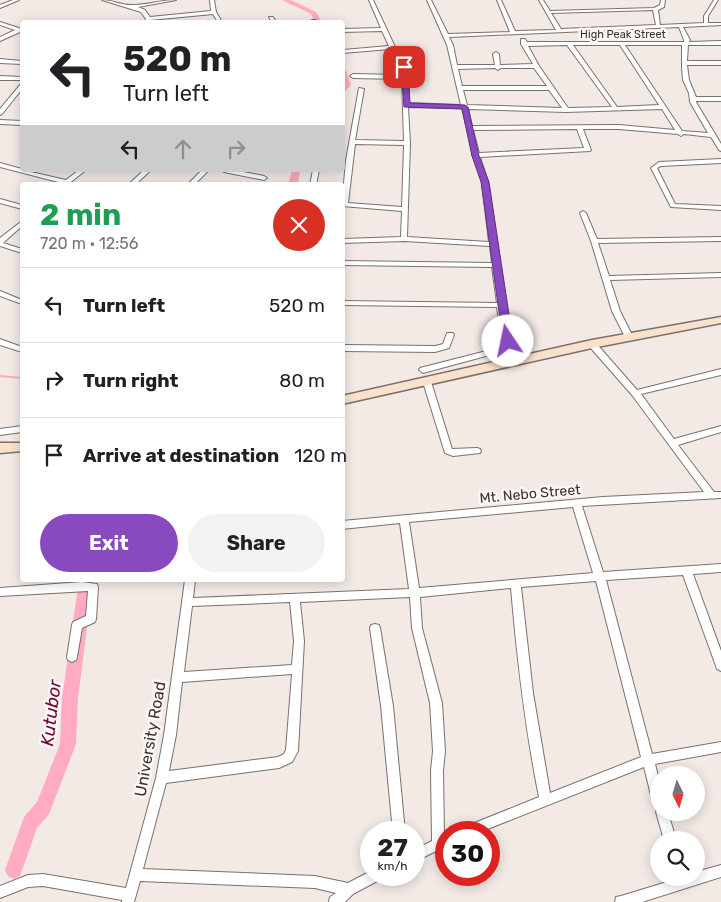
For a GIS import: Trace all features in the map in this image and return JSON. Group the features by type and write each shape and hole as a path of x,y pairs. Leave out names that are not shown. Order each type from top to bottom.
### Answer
{"main road":[{"path":"345,399 592,344 721,320"},
{"path":"0,448 20,447"}],"street":[{"path":"0,7 16,0"},
{"path":"104,0 143,11 148,20"},
{"path":"131,7 174,0"},
{"path":"212,0 214,12 219,20"},
{"path":"372,0 383,29 404,67 407,105 404,239"},
{"path":"429,0 446,36 456,68 476,156 485,182 501,305 510,347 518,361"},
{"path":"499,0 513,32"},
{"path":"541,0 559,31"},
{"path":"548,12 637,6 654,9 662,6 663,0"},
{"path":"706,25 706,16 716,0"},
{"path":"654,9 658,25"},
{"path":"155,20 214,12"},
{"path":"0,23 20,31"},
{"path":"446,36 658,25 721,24"},
{"path":"680,25 687,40 685,44 686,80 693,94 693,99 721,149"},
{"path":"618,28 625,44 681,134"},
{"path":"345,31 383,29"},
{"path":"0,39 20,31"},
{"path":"522,32 524,44 536,66 566,110"},
{"name":"High Peak Street","path":"524,44 721,43"},
{"path":"569,44 616,109"},
{"path":"345,52 392,47"},
{"path":"496,54 498,68"},
{"path":"0,61 20,63"},
{"path":"686,63 721,64"},
{"path":"456,68 536,66"},
{"path":"353,76 405,77"},
{"path":"0,78 20,79"},
{"path":"0,113 20,88"},
{"path":"460,88 551,88"},
{"path":"345,182 346,160 353,142 361,89"},
{"path":"693,99 721,100"},
{"path":"407,105 566,110 664,106"},
{"path":"0,122 20,123"},
{"path":"476,156 588,150 579,126"},
{"path":"469,128 619,127 681,134 713,135"},
{"path":"353,142 407,143"},
{"path":"721,162 659,164 654,168 673,206 721,208"},
{"path":"0,165 20,171"},
{"path":"24,172 57,182"},
{"path":"67,182 80,172"},
{"path":"134,182 146,172"},
{"path":"193,182 204,172"},
{"path":"234,172 264,178"},
{"path":"0,201 20,206"},
{"path":"345,204 404,209"},
{"path":"583,213 616,311 629,337"},
{"path":"20,225 0,243 20,250"},
{"path":"345,241 404,239 494,244"},
{"path":"594,241 721,239"},
{"path":"345,263 496,265"},
{"path":"606,278 721,275"},
{"path":"0,293 20,301"},
{"path":"345,303 501,305"},
{"path":"345,348 436,349 446,346 450,335"},
{"path":"0,342 20,349"},
{"path":"592,344 636,393 673,443 716,495"},
{"path":"423,370 510,347"},
{"path":"636,393 721,372"},
{"path":"427,382 448,451 453,454 477,451"},
{"path":"0,432 20,429"},
{"path":"673,443 721,429"},
{"name":"Mt. Nebo Street","path":"345,524 577,504 716,495"},
{"path":"577,504 600,578 650,771"},
{"path":"404,520 415,593 417,628 434,695 439,732 436,821"},
{"path":"187,602 415,593 721,568"},
{"path":"687,571 721,666"},
{"name":"University Road","path":"129,899 162,778 178,677 190,582"},
{"path":"516,585 521,646 533,743 546,801"},
{"path":"0,592 86,586 93,588 90,619 77,625 72,657"},
{"path":"162,778 279,762 288,758 292,751 298,669 299,641 295,599"},
{"path":"375,628 387,706 398,821"},
{"path":"178,677 298,669"},
{"path":"494,821 647,760 721,747"},
{"path":"705,875 721,871"},
{"path":"136,875 315,882 348,890"},
{"path":"0,892 28,881 43,880 129,899"},
{"path":"336,902 348,890 360,884"},
{"path":"621,902 668,886"}],"waterway":[{"name":"Kutubor","path":"285,0 314,13 317,20"},
{"name":"Kutubor","path":"345,79 347,85 345,88"},
{"name":"Kutubor","path":"294,182 296,172"},
{"path":"0,376 20,378"},
{"name":"Kutubor","path":"14,870 30,823 43,808 68,744 70,698 86,582"}],"route":[{"path":"404,67 407,105 465,107 476,156 485,182 503,321 508,341"}]}
